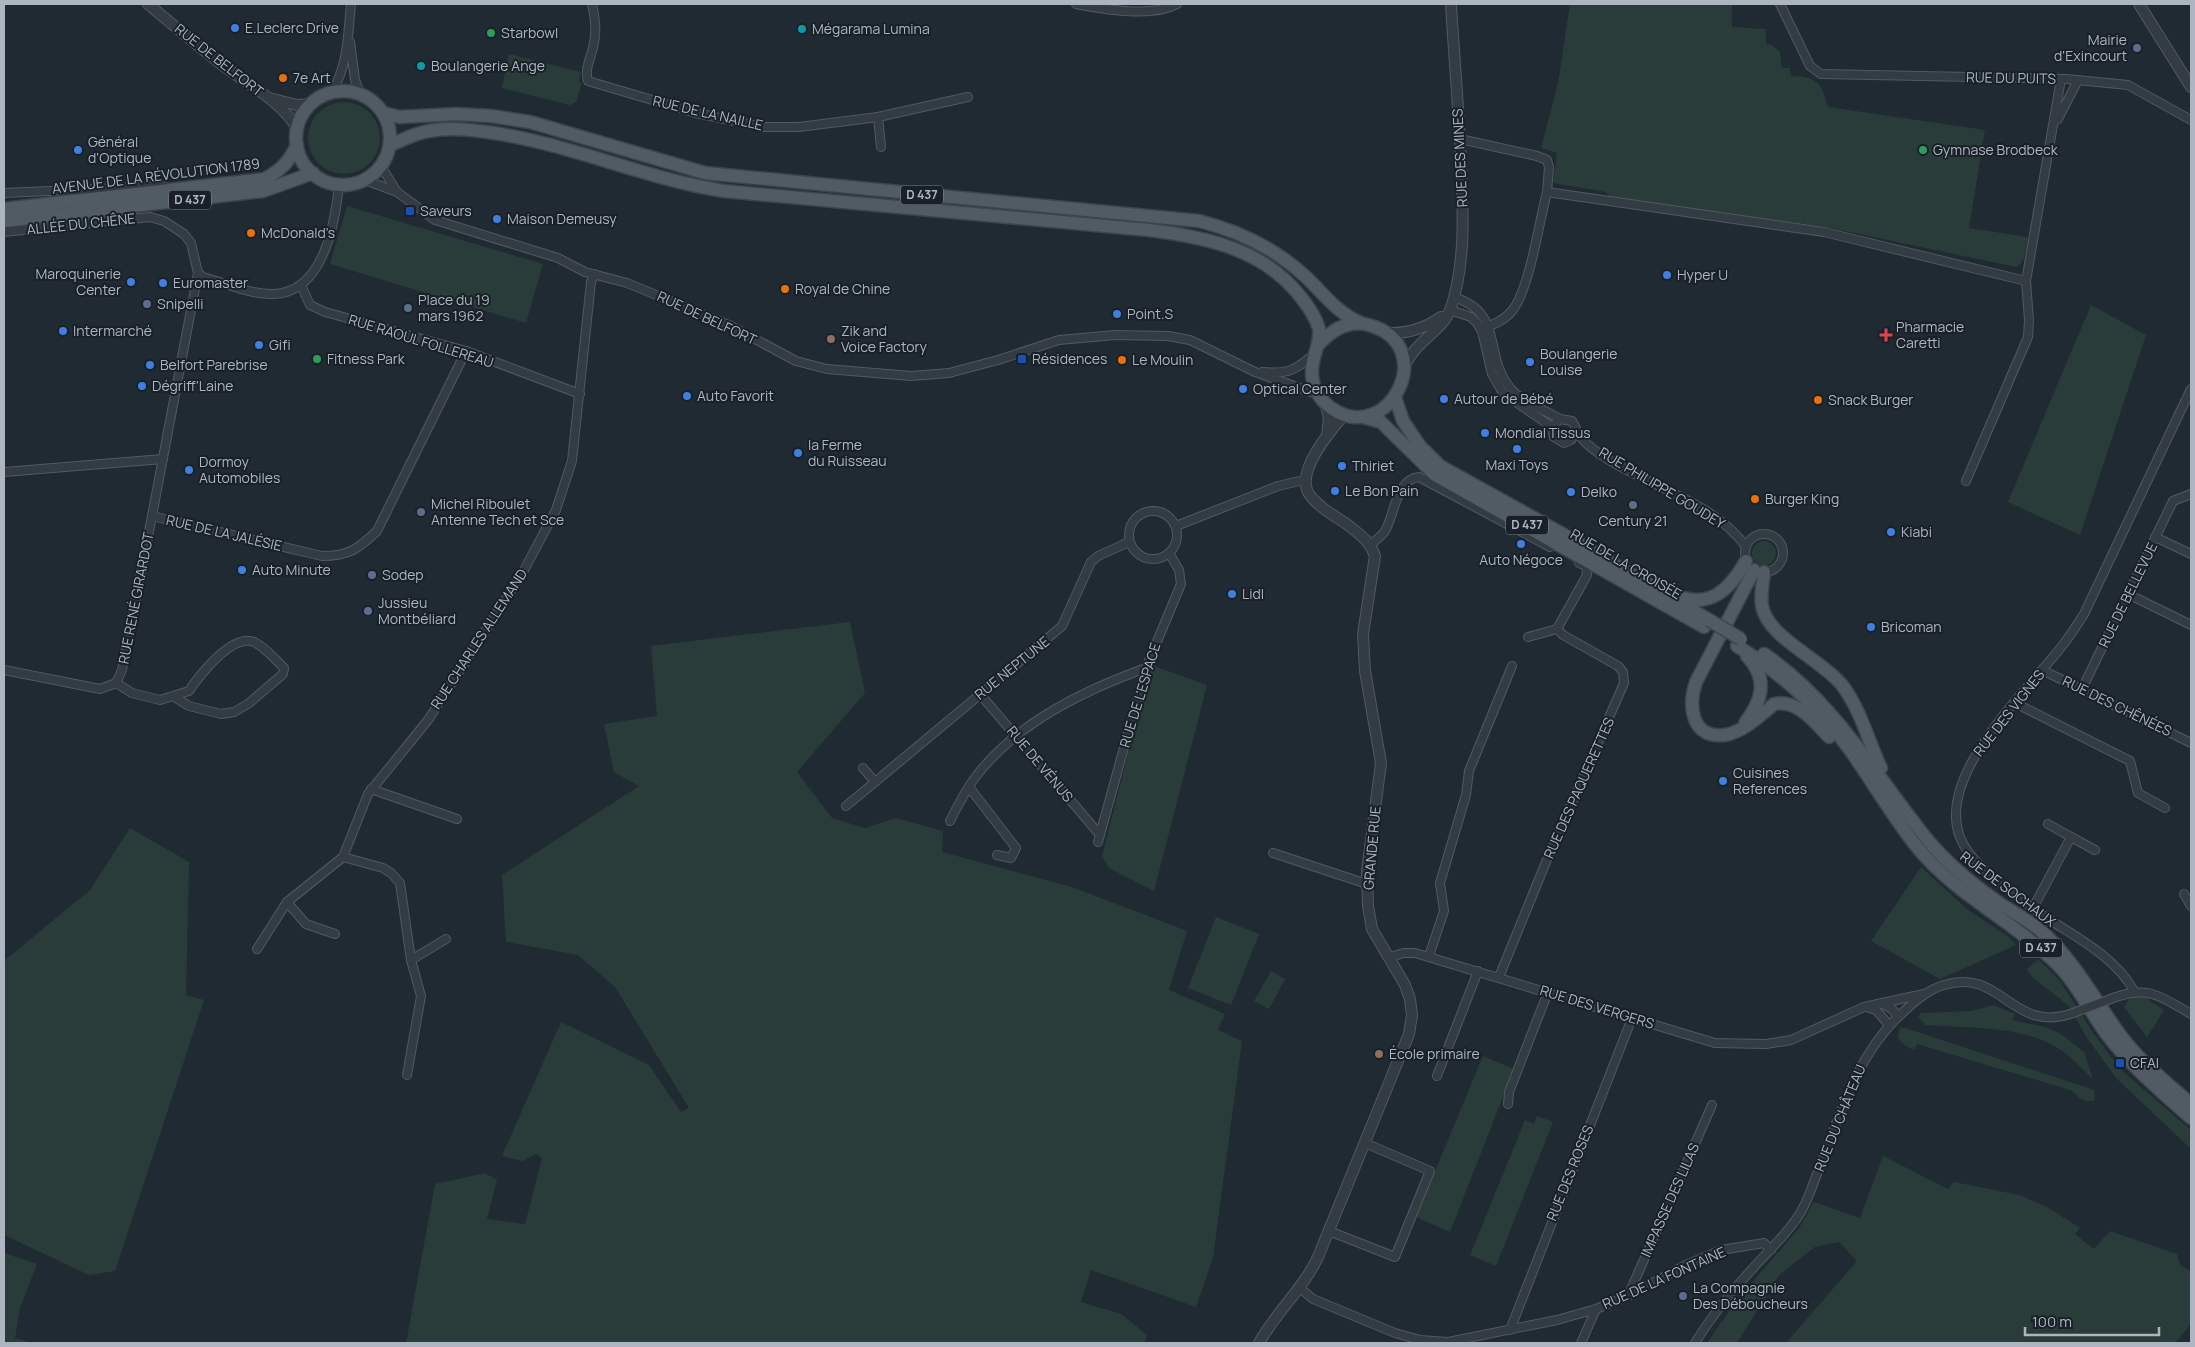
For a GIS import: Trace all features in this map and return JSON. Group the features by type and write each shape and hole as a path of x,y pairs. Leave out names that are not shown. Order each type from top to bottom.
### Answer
{"main road":[{"path":"351,91 360,94 373,101 384,113 390,134 390,145 381,166 365,180 353,184 338,185 321,179 312,173 300,156 297,145 297,128 302,115 311,104 332,92 351,91"},
{"name":"D 437","path":"384,113 399,117 457,114 491,116 530,122 705,173 1199,221 1224,227 1271,250 1307,278 1338,310 1361,323"},
{"name":"D 437","path":"390,145 415,134 431,131 456,129 482,131 536,140 676,182 724,191 1149,230 1202,238 1229,246 1254,258 1276,271 1292,286 1317,322 1317,349"},
{"name":"AVENUE DE LA RÉVOLUTION 1789","path":"4,210 265,179 280,171 291,159 297,145"},
{"name":"AVENUE DE LA RÉVOLUTION 1789","path":"4,222 264,191 312,173"},
{"path":"1361,323 1376,327 1386,333 1399,348 1404,367 1404,378 1395,398 1385,408 1372,414 1352,415 1322,399 1312,375 1317,349 1328,334 1340,326 1361,323"},
{"name":"D 437","path":"1395,398 1403,421 1420,446 1440,466 1650,585 1707,624 1739,642"},
{"name":"RUE DE LA CROISÉE","path":"1352,415 1381,422 1435,475 1707,624"},
{"path":"1650,585 1683,598 1698,600 1710,598 1726,590 1736,578 1755,568"},
{"path":"1755,568 1712,650 1691,698 1693,716 1703,729 1714,734 1726,735 1739,730 1774,704 1781,702 1800,708 1848,756 1878,793"},
{"path":"1755,568 1767,622 1824,667 1842,685 1854,704 1891,791"},
{"path":"1739,642 1754,663 1759,675 1761,689 1760,701 1739,730"},
{"name":"RUE DE SOCHAUX","path":"1739,642 1785,669 1818,699 1850,735 1926,839 1954,869 2040,930 2067,958 2090,988 2119,1033 2153,1070 2191,1104"},
{"name":"RUE DE SOCHAUX","path":"1739,642 1792,687 1834,729 1850,749 1878,793 1916,846 1947,880 2033,940 2058,965 2082,996 2108,1036 2145,1078 2191,1118"}],"street":[{"name":"RUE DE BELFORT","path":"148,4 226,68 268,98 291,118 297,128"},
{"path":"332,92 341,74 349,34 351,4"},
{"name":"RUE DE LA NAILLE","path":"592,4 596,22 594,44 587,70 588,81 696,113 763,127 799,127 878,117 968,97"},
{"path":"1076,4 1133,11 1156,10 1178,4"},
{"name":"RUE DES MINES","path":"1404,367 1410,354 1441,324 1450,310 1462,255 1460,140 1451,4"},
{"name":"RUE DU PUITS","path":"1780,4 1810,66 1821,74 2061,79 2128,85 2191,120"},
{"path":"2138,4 2191,88"},
{"path":"349,34 355,80 360,94"},
{"path":"1966,480 2028,336 2029,320 2026,281 2061,79"},
{"path":"2054,127 2078,80"},
{"name":"RUE DE BELFORT","path":"268,98 297,105 311,104"},
{"path":"878,117 881,147"},
{"path":"1460,140 1537,156 1547,160 1549,167 1547,192 1528,270 1516,304 1505,318 1488,326"},
{"name":"RUE DE BELFORT","path":"381,166 397,192"},
{"name":"RUE DE BELFORT","path":"365,180 397,192 435,220 558,258 594,274 612,277 729,325 796,360 827,369 911,376 949,373 998,360 1059,340 1115,335 1168,336 1190,340 1255,372"},
{"path":"4,193 59,192 142,185 206,187"},
{"path":"198,273 266,294 287,292 301,285 311,276 322,255 335,210 338,185"},
{"path":"1547,192 1824,232 2026,281"},
{"name":"ALLÉE DU CHÊNE","path":"4,232 150,217 164,221 184,234"},
{"name":"RUE DE LA JALÉSIE","path":"184,234 191,243 198,273 152,516 322,556 342,556 361,545 377,530 466,352"},
{"name":"RUE CHARLES ALLEMAND","path":"257,949 287,902 343,857 371,789 428,720 523,572 556,510 572,461 591,282 594,274"},
{"name":"RUE RAOUL FOLLEREAU","path":"301,285 310,305 325,312 466,352 580,394"},
{"path":"1386,333 1420,330 1450,310 1471,317 1482,332 1492,374 1503,393 1552,427 1556,440 1564,442 1571,440 1576,432 1572,420 1560,419 1512,390 1502,376 1488,326 1482,312 1468,302 1454,297"},
{"path":"1255,372 1283,373 1298,367 1317,349"},
{"path":"1255,372 1322,399 1329,418 1327,435"},
{"name":"RUE DES VIGNES","path":"2134,991 2121,972 2102,955 2033,908 1990,874 1968,852 1960,836 1955,817 1960,789 1972,761 2015,702 2063,646 2084,614 2191,389"},
{"path":"1352,415 1327,435 1307,470 1304,480 1308,493 1317,503 1371,544 1385,532 1404,484 1410,478 1419,477 1586,566 1587,575 1557,629 1528,636"},
{"path":"1552,427 1560,419"},
{"name":"RUE PHILIPPE GOUDEY","path":"1576,432 1586,443 1630,472 1685,499 1737,534 1746,547"},
{"name":"RUE PHILIPPE GOUDEY","path":"1571,440 1586,443"},
{"path":"4,472 163,459"},
{"path":"1176,526 1278,486 1304,480"},
{"name":"RUE DE BELLEVUE","path":"2082,689 2173,501 2191,494"},
{"path":"1157,510 1171,518 1176,526 1177,538 1169,553 1163,557 1150,559 1137,554 1129,542 1130,526 1141,513 1157,510"},
{"name":"RUE RENÉ GIRARDOT","path":"4,670 100,689 116,683 122,670 152,516"},
{"name":"RUE PHILIPPE GOUDEY","path":"1737,534 1754,537"},
{"path":"1760,534 1772,536 1781,545 1782,558 1778,565 1755,568 1746,547 1754,537 1760,534"},
{"path":"2156,537 2191,554"},
{"name":"RUE NEPTUNE","path":"846,806 1062,626 1091,562 1098,556 1129,542"},
{"name":"GRANDE RUE","path":"1259,1343 1289,1298 1300,1288 1309,1275 1329,1231 1409,1034 1412,1014 1405,985 1372,929 1367,884 1381,763 1364,653 1365,607 1375,556 1371,544"},
{"name":"RUE DE L'ESPACE","path":"1099,838 1146,668 1181,584 1179,570 1169,553"},
{"path":"2128,594 2191,625"},
{"name":"RUE DES PAQUERETTES","path":"1499,977 1546,862 1624,684 1623,672 1618,666 1563,635 1557,629"},
{"path":"116,683 132,693 160,700 173,696 189,692 201,672 218,655 245,641 254,642 284,668 284,674 248,704 234,712 221,714 189,706 173,696"},
{"path":"1429,956 1444,911 1440,883 1466,795 1469,771 1512,666"},
{"path":"950,821 978,774 1016,736 1086,692 1146,668"},
{"name":"RUE DES CHÊNÉES","path":"2042,670 2191,743"},
{"name":"RUE DE VÉNUS","path":"980,694 1099,838"},
{"path":"2015,702 2130,761 2138,793 2165,808"},
{"path":"863,768 875,782"},
{"path":"969,787 1016,848 1011,858 997,855"},
{"path":"371,789 456,819"},
{"path":"2048,824 2096,850"},
{"path":"2033,908 2071,837"},
{"path":"1273,853 1367,884"},
{"path":"343,857 383,868 391,873 400,883 410,960 421,996 407,1075"},
{"path":"2184,894 2191,906"},
{"path":"287,902 306,924 334,934"},
{"path":"410,960 446,939"},
{"name":"RUE DES VERGERS","path":"1390,957 1404,953 1429,956 1715,1043 1766,1044 1791,1040 1864,1007 1880,1002 1926,994"},
{"path":"1437,1076 1478,971"},
{"name":"RUE DU CHÂTEAU","path":"1695,1343 1745,1277 1771,1250 1804,1207 1860,1066 1868,1051 1889,1025 1926,994 1942,986 1972,981 1999,994 2023,1012 2050,1019 2073,1013 2134,991"},
{"path":"2134,991 2155,994 2191,1014"},
{"path":"1508,1104 1509,1092 1548,992"},
{"path":"1880,1002 1892,1009 1898,1017"},
{"path":"1864,1007 1876,1010 1889,1025"},
{"name":"RUE DES ROSES","path":"1510,1330 1632,1018"},
{"name":"IMPASSE DES LILAS","path":"1628,1296 1712,1105"},
{"path":"1329,1231 1395,1257 1430,1171 1365,1143"},
{"name":"RUE DE LA FONTAINE","path":"1300,1288 1313,1299 1395,1333 1420,1340 1448,1342 1510,1330 1596,1309 1628,1296 1688,1264 1721,1250 1764,1243 1771,1250"},
{"path":"1581,1343 1596,1309"}],"green space":[{"path":"1570,4 1732,4 1732,27 1766,29 1766,44 1772,45 1780,52 1782,68 1790,68 1791,76 1807,78 1817,82 1828,107 1985,130 1969,228 2028,237 2022,262 2016,267 1821,226 1611,198 1606,192 1553,183 1557,153 1541,148 1558,83"},
{"path":"509,54 581,72 579,81 582,83 576,102 570,105 502,88"},
{"path":"344,102 364,108 374,118 380,138 374,158 364,168 344,174 324,168 314,158 308,138 314,118 324,108"},
{"path":"347,206 543,264 526,323 330,264"},
{"path":"2091,305 2146,335 2080,535 2008,502"},
{"path":"1764,541 1773,544 1776,553 1773,562 1764,565 1755,562 1752,553 1755,544"},
{"path":"850,622 865,693 797,772 832,818 865,828 896,818 943,831 942,852 1072,887 1187,931 1169,990 1225,1014 1218,1030 1242,1041 1213,1258 1196,1307 1091,1270 1081,1302 1121,1314 1147,1335 1145,1343 406,1343 435,1184 485,1173 497,1180 487,1219 525,1224 542,1158 536,1154 523,1161 502,1156 561,1022 649,1065 681,1112 689,1108 615,987 578,955 506,942 502,875 639,786 614,772 604,724 657,716 651,646"},
{"path":"1151,665 1207,685 1154,891 1109,868 1102,856"},
{"path":"130,828 189,862 186,995 204,1000 115,1271 89,1275 4,1235 4,961 90,890"},
{"path":"1921,867 1968,910 2009,937 2016,945 1940,979 1871,941"},
{"path":"1216,917 1259,934 1231,1005 1188,988"},
{"path":"2038,959 2060,981 2094,1034 2121,1070 2191,1130 2191,1149 2117,1079 2087,1038 2069,1006 2032,977 2027,969"},
{"path":"1271,971 1285,979 1269,1009 1254,1001"},
{"path":"2130,997 2145,997 2164,1010 2147,1037 2124,1007"},
{"path":"1994,1005 2015,1014 2012,1020 2045,1027 2061,1034 2084,1052 2093,1079 2058,1048 2044,1041 1994,1029 1926,1025 1918,1017 1921,1013 1971,1011"},
{"path":"1902,1027 2094,1090 2095,1100 2084,1101 2070,1090 1917,1044 1914,1050 1904,1045 1898,1037 1899,1030"},
{"path":"1483,1056 1514,1069 1450,1232 1416,1217"},
{"path":"1537,1116 1553,1122 1496,1266 1470,1255 1525,1120 1534,1124"},
{"path":"1883,1156 1948,1189 1954,1182 2019,1195 2047,1207 2080,1228 2075,1234 2094,1249 2110,1231 2177,1254 2180,1265 2191,1271 2191,1324 2175,1343 1786,1343 1857,1261 1839,1242 1815,1247 1780,1274 1737,1343 1707,1343 1737,1300 1799,1228 1814,1202 1860,1218"},
{"path":"4,1253 37,1264 20,1308 15,1338 33,1343 4,1343"}],"place":[{"name":"E.Leclerc Drive","path":"235,28"},
{"name":"Mégarama Lumina","path":"802,29"},
{"name":"Starbowl","path":"491,33"},
{"name":"Mairie d'Exincourt","path":"2137,48"},
{"name":"Boulangerie Ange","path":"421,66"},
{"name":"7e Art","path":"283,78"},
{"name":"Général d'Optique","path":"78,150"},
{"name":"Gymnase Brodbeck","path":"1923,150"},
{"name":"Saveurs","path":"410,211"},
{"name":"Maison Demeusy","path":"497,219"},
{"name":"McDonald's","path":"251,233"},
{"name":"Hyper U","path":"1667,275"},
{"name":"Maroquinerie Center","path":"131,282"},
{"name":"Euromaster","path":"163,283"},
{"name":"Royal de Chine","path":"785,289"},
{"name":"Snipelli","path":"147,304"},
{"name":"Place du 19 mars 1962","path":"408,308"},
{"name":"Point.S","path":"1117,314"},
{"name":"Intermarché","path":"63,331"},
{"name":"Pharmacie Caretti","path":"1886,335"},
{"name":"Zik and Voice Factory","path":"831,339"},
{"name":"Gifi","path":"259,345"},
{"name":"Fitness Park","path":"317,359"},
{"name":"Résidences","path":"1022,359"},
{"name":"Le Moulin","path":"1122,360"},
{"name":"Boulangerie Louise","path":"1530,362"},
{"name":"Belfort Parebrise","path":"150,365"},
{"name":"Dégriff'Laine","path":"142,386"},
{"name":"Optical Center","path":"1243,389"},
{"name":"Auto Favorit","path":"687,396"},
{"name":"Autour de Bébé","path":"1444,399"},
{"name":"Snack Burger","path":"1818,400"},
{"name":"Mondial Tissus","path":"1485,433"},
{"name":"Maxi Toys","path":"1517,449"},
{"name":"la Ferme du Ruisseau","path":"798,453"},
{"name":"Thiriet","path":"1342,466"},
{"name":"Dormoy Automobiles","path":"189,470"},
{"name":"Le Bon Pain","path":"1335,491"},
{"name":"Delko","path":"1571,492"},
{"name":"Burger King","path":"1755,499"},
{"name":"Century 21","path":"1633,505"},
{"name":"Michel Riboulet Antenne Tech et Sce","path":"421,512"},
{"name":"Kiabi","path":"1891,532"},
{"name":"Auto Négoce","path":"1521,544"},
{"name":"Auto Minute","path":"242,570"},
{"name":"Sodep","path":"372,575"},
{"name":"Lidl","path":"1232,594"},
{"name":"Jussieu Montbéliard","path":"368,611"},
{"name":"Bricoman","path":"1871,627"},
{"name":"Cuisines References","path":"1723,781"},
{"name":"École primaire","path":"1379,1054"},
{"name":"CFAI","path":"2120,1063"},
{"name":"La Compagnie Des Déboucheurs","path":"1683,1296"}]}
